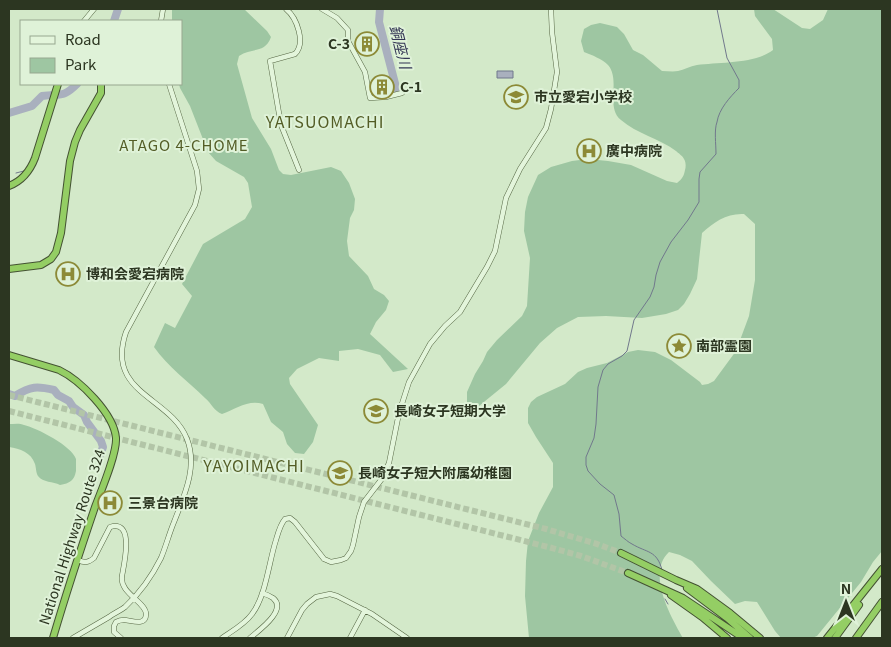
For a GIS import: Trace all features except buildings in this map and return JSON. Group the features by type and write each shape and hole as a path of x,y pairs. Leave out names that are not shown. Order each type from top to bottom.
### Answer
{"highway":[{"path":"9,186 21,179 31,167 58,85"},
{"path":"9,269 41,265 52,259 56,252 61,233 70,161 75,142 101,93 101,85"},
{"name":"National Highway Route 324","path":"9,355 47,366 66,374 85,388 112,424 116,440 113,455 53,638"},
{"path":"621,553 676,580 714,604 760,638"},
{"path":"827,638 882,569"},
{"path":"835,638 882,569"},
{"path":"628,573 674,593 743,638"},
{"path":"856,638 882,602"},
{"path":"714,604 750,638"},
{"path":"705,615 727,638"}],"street":[{"path":"85,20 94,9"},
{"path":"286,9 294,18 299,31 300,46 295,54 270,61 281,125 299,170"},
{"path":"322,9 337,18 348,30 348,41 365,72 370,98 402,93"},
{"path":"222,638 252,614 262,593 277,534 286,518 290,518 295,522 328,562 335,562 346,558 351,551 364,502 380,480 389,462 398,413 409,382 430,344 460,312 487,268 495,251 506,198 520,169 539,140 549,119 557,72 552,32 552,9"},
{"path":"76,637 124,608 152,575 161,557 190,478 192,461 187,438 167,412 140,392 128,377 122,359 122,348 126,332 185,225 197,198 199,183 197,171 170,85"},
{"path":"78,560 82,562 90,561 94,558 110,527 116,525 124,532 126,548 121,578 127,591 145,609 146,615 144,620 137,622 123,620 116,622 114,632 120,638"},
{"path":"250,638 273,618 275,613 276,603 274,598 262,593"},
{"path":"287,638 302,610 311,600 319,596 334,595 372,614 407,638"},
{"path":"350,638 365,610"}],"green space":[{"path":"172,9 244,9 267,31 271,37 265,46 239,56 237,64 252,118 271,149 279,170 283,174 291,175 331,167 341,171 349,183 355,199 347,241 349,256 368,276 374,289 384,295 389,301 386,310 376,322 370,334 408,369 393,372 380,355 358,349 339,351 339,361 319,358 297,369 289,378 290,384 318,425 313,442 304,454 295,453 287,444 283,432 271,422 263,404 247,404 222,414 219,413 154,347 165,323 175,328 192,296 182,284 203,244 245,219 252,207 248,183 244,177 216,161 208,152 190,106 180,88 179,85 182,85 182,20 172,20"},
{"path":"754,9 773,9 802,28 810,29 823,20 828,9 882,9 882,551 861,582 817,636 812,638 781,638 757,602 745,601 735,604 692,561 669,552 663,561 660,571 660,583 667,607 683,638 529,638 525,596 528,541 539,513 553,487 553,463 528,423 528,408 531,402 537,397 565,384 578,372 607,363 628,352 638,350 655,352 671,360 702,385 714,381 736,351 749,316 755,280 755,224 744,214 726,217 702,233 697,279 684,304 678,310 642,318 578,317 557,328 540,343 506,384 479,406 473,408 467,404 467,392 487,352 522,316 527,306 530,258 524,231 525,212 528,197 538,175 551,167 588,159 631,165 667,181 677,183 684,174 686,167 680,155 662,143 627,125 616,115 613,101 612,71 603,61 584,52 581,41 584,29 600,23 617,27 624,34 633,50 643,55 662,71 676,71 697,65 736,62 757,58 773,50 772,39 755,16"},
{"path":"9,424 21,424 30,427 53,438 68,449 76,459 76,471 73,479 60,485 40,478 37,475 33,460 28,454 9,447"}],"shaded area":[{"path":"497,71 513,71 513,78 497,78"}],"waterway":[{"name":"銅座川","path":"114,20 118,9"},
{"name":"銅座川","path":"380,9 379,22 397,91"},
{"path":"662,570 654,555 621,536 619,514 614,495 588,471 586,457 594,438 598,387 603,370 608,364 627,351 634,320 650,297 660,262 671,242 699,202 700,172 716,154 718,117 725,104 739,88 739,80 727,58 717,9"},
{"name":"銅座川","path":"9,113 32,106 42,96 64,94 76,85"},
{"path":"16,173 24,171"},
{"path":"9,394 15,396 25,390 34,388 54,390 84,415 101,441 103,447 100,455"},
{"path":"665,599 668,604"}],"tunnel":[{"path":"9,395 546,529 621,553"},
{"path":"9,411 552,548 628,573"}],"place":[{"name":"C-3","path":"367,44"},
{"name":"C-1","path":"382,87"},
{"name":"市立愛宕小学校","path":"516,97"},
{"name":"廣中病院","path":"589,151"},
{"name":"博和会愛宕病院","path":"68,274"},
{"name":"南部霊園","path":"679,346"},
{"name":"長崎女子短期大学","path":"376,411"},
{"name":"長崎女子短大附属幼稚園","path":"340,473"},
{"name":"三景台病院","path":"110,503"}],"district":[{"name":"YATSUOMACHI","path":"325,122"},
{"name":"ATAGO 4-CHOME","path":"184,146"},
{"name":"YAYOIMACHI","path":"254,466"}]}
